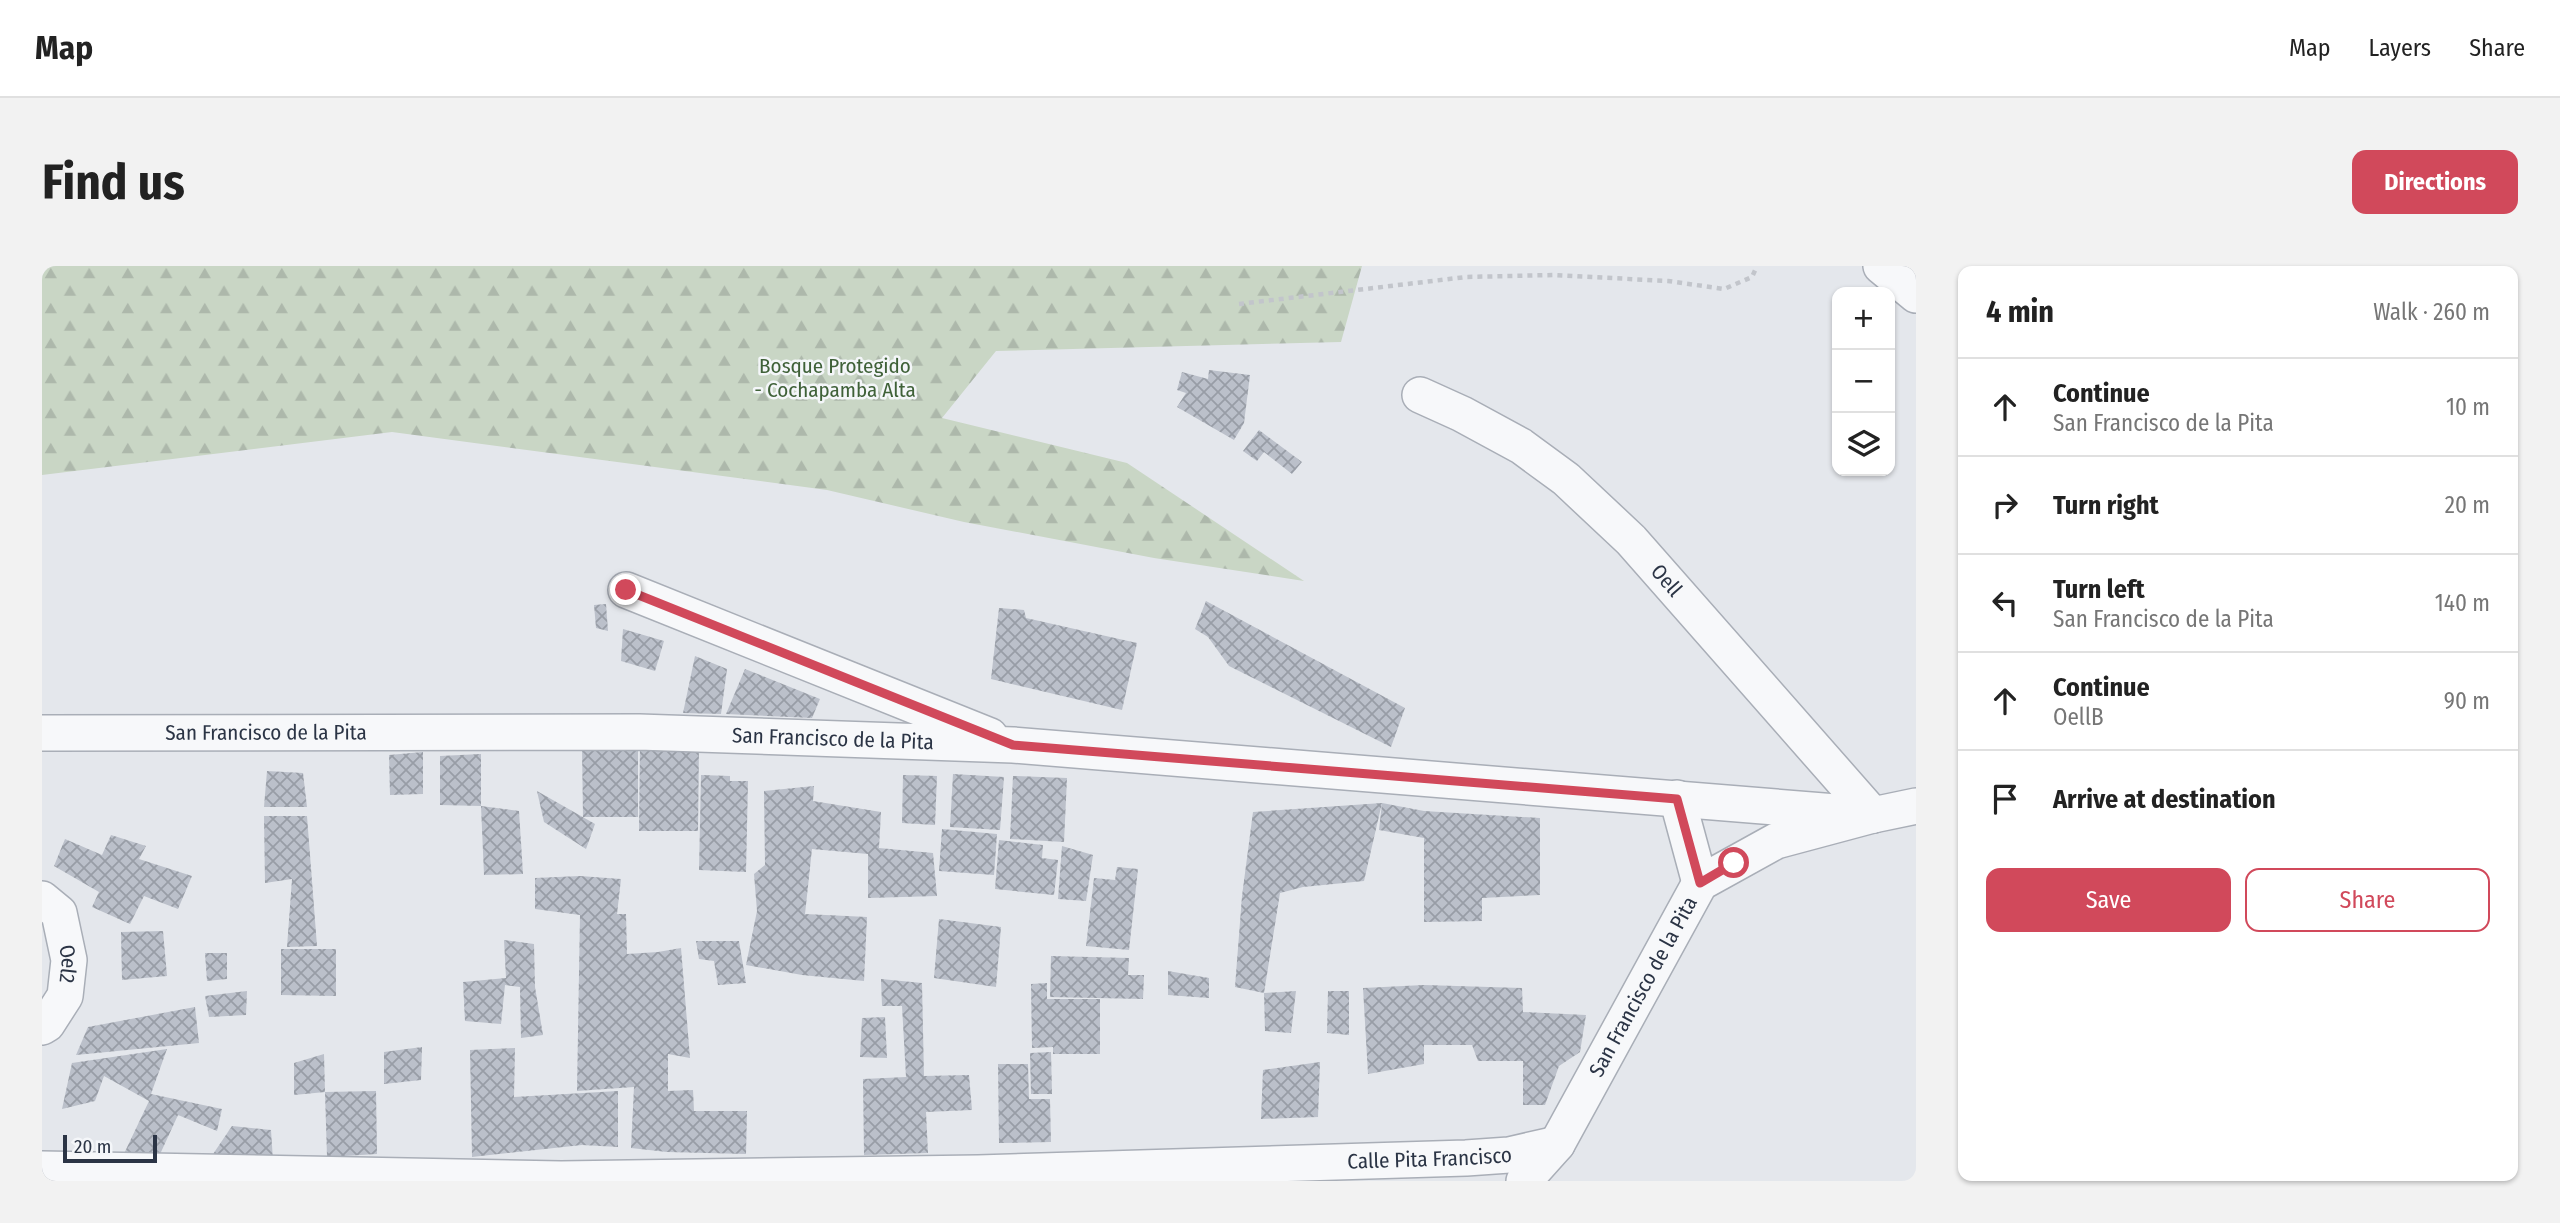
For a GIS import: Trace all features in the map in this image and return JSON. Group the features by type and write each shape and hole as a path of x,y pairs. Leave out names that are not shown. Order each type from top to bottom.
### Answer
{"street":[{"path":"1881,266 1916,295"},
{"name":"Oell","path":"1420,395 1521,446 1575,488 1631,540 1873,815"},
{"path":"626,590 1013,745"},
{"name":"San Francisco de la Pita","path":"42,733 639,732 1013,745 1873,815"},
{"path":"1677,799 1700,883"},
{"name":"San Francisco de la Pita","path":"1557,1144 1700,883 1776,841 1916,806"},
{"name":"Oel2","path":"42,899 59,913 69,960 65,996 47,1024 42,1027"},
{"path":"1524,1181 1557,1144"},
{"name":"Calle Pita Francisco","path":"60,1174 561,1180 973,1177 1466,1158 1509,1155 1557,1144"}],"path":[{"path":"1239,304 1466,277 1553,275 1668,281 1724,289 1752,277 1757,266"}],"green space":[{"name":"Bosque Protegido - Cochapamba Alta","path":"42,266 1362,266 1341,342 996,351 942,418 1127,463 1304,581 1154,558 964,522 827,490 392,432 42,475"}],"building":[{"path":"1209,370 1250,375 1244,423 1234,440 1177,407 1186,393 1177,390 1182,372 1208,379"},
{"path":"1259,430 1302,462 1292,474 1264,452 1257,461 1243,451"},
{"path":"1206,601 1405,708 1391,747 1229,666 1208,637 1195,629"},
{"path":"606,604 608,631 596,628 594,605"},
{"path":"999,608 1024,610 1026,618 1137,643 1122,710 991,679"},
{"path":"623,629 664,641 655,671 621,661"},
{"path":"695,656 727,669 721,714 683,713"},
{"path":"745,669 820,699 812,718 726,714"},
{"path":"638,746 638,817 583,817 582,747"},
{"path":"640,746 699,746 698,831 639,831"},
{"path":"423,752 423,794 390,795 389,755"},
{"path":"481,754 481,806 440,805 440,756"},
{"path":"267,771 303,773 307,807 264,807"},
{"path":"953,774 1004,777 1000,830 950,827"},
{"path":"701,775 730,776 730,781 748,781 746,872 699,870"},
{"path":"903,775 937,776 935,825 902,823"},
{"path":"1013,776 1067,778 1064,842 1010,839"},
{"path":"814,786 813,801 881,812 879,848 933,853 937,896 868,898 868,854 812,849 805,914 867,917 864,981 802,975 746,965 757,911 754,874 765,865 764,791"},
{"path":"537,791 595,824 586,849 544,822"},
{"path":"1382,803 1424,811 1540,818 1540,895 1482,898 1482,921 1424,922 1424,838 1379,830"},
{"path":"1382,803 1364,881 1303,887 1280,893 1264,993 1235,987 1242,896 1253,812"},
{"path":"481,806 519,811 523,874 484,875"},
{"path":"264,816 307,816 317,946 287,947 292,879 265,883"},
{"path":"942,829 997,834 994,875 939,871"},
{"path":"111,835 146,846 139,859 192,876 178,909 144,896 130,924 92,907 99,892 54,866 65,839 102,855"},
{"path":"999,840 1043,845 1042,858 1058,860 1054,895 995,889"},
{"path":"1062,846 1093,855 1086,901 1058,899"},
{"path":"1117,867 1138,869 1129,950 1086,946 1094,878 1115,880"},
{"path":"580,876 621,879 617,914 626,914 627,954 681,948 690,1058 668,1054 668,1091 693,1090 694,1111 747,1111 746,1154 667,1152 631,1148 634,1087 577,1091 580,915 535,909 535,878"},
{"path":"939,919 1001,927 996,987 934,978"},
{"path":"163,931 167,976 122,980 121,932"},
{"path":"504,940 534,944 535,987 543,1035 521,1038 520,987 505,985 501,1024 465,1021 463,982 506,978"},
{"path":"696,941 739,941 746,983 718,985 714,961 699,959"},
{"path":"281,949 336,949 336,996 281,995"},
{"path":"205,953 227,953 227,979 207,981"},
{"path":"1051,956 1129,958 1128,975 1144,975 1143,999 1050,997"},
{"path":"1168,971 1209,978 1209,998 1168,995"},
{"path":"881,979 922,983 924,1076 969,1075 972,1110 926,1112 928,1153 864,1155 863,1079 906,1077 902,1006 882,1006"},
{"path":"1047,983 1047,999 1100,999 1100,1054 1053,1054 1053,1047 1032,1048 1031,984"},
{"path":"1424,985 1522,988 1523,1012 1586,1015 1580,1052 1559,1066 1545,1105 1523,1105 1523,1061 1478,1061 1472,1045 1424,1045 1424,1064 1368,1074 1363,988"},
{"path":"247,991 246,1015 209,1017 205,996"},
{"path":"1296,991 1291,1033 1265,1031 1264,993"},
{"path":"1328,991 1349,991 1349,1035 1327,1033"},
{"path":"195,1007 199,1043 76,1055 88,1027"},
{"path":"885,1017 887,1058 860,1057 862,1018"},
{"path":"422,1047 421,1080 384,1084 384,1052"},
{"path":"515,1048 514,1097 618,1091 618,1147 582,1145 472,1157 470,1050"},
{"path":"167,1049 151,1094 222,1109 217,1131 178,1115 156,1163 121,1160 149,1101 104,1076 95,1101 62,1109 72,1063"},
{"path":"1051,1052 1052,1094 1031,1094 1030,1053"},
{"path":"324,1054 325,1092 294,1095 294,1063"},
{"path":"1320,1062 1318,1117 1261,1119 1263,1070"},
{"path":"998,1064 1028,1064 1029,1099 1050,1099 1051,1142 999,1143"},
{"path":"376,1091 377,1154 327,1157 325,1092"},
{"path":"232,1126 271,1130 273,1161 207,1163"}],"route":[{"path":"626,590 1013,745 1677,799 1700,883 1734,863"}]}
